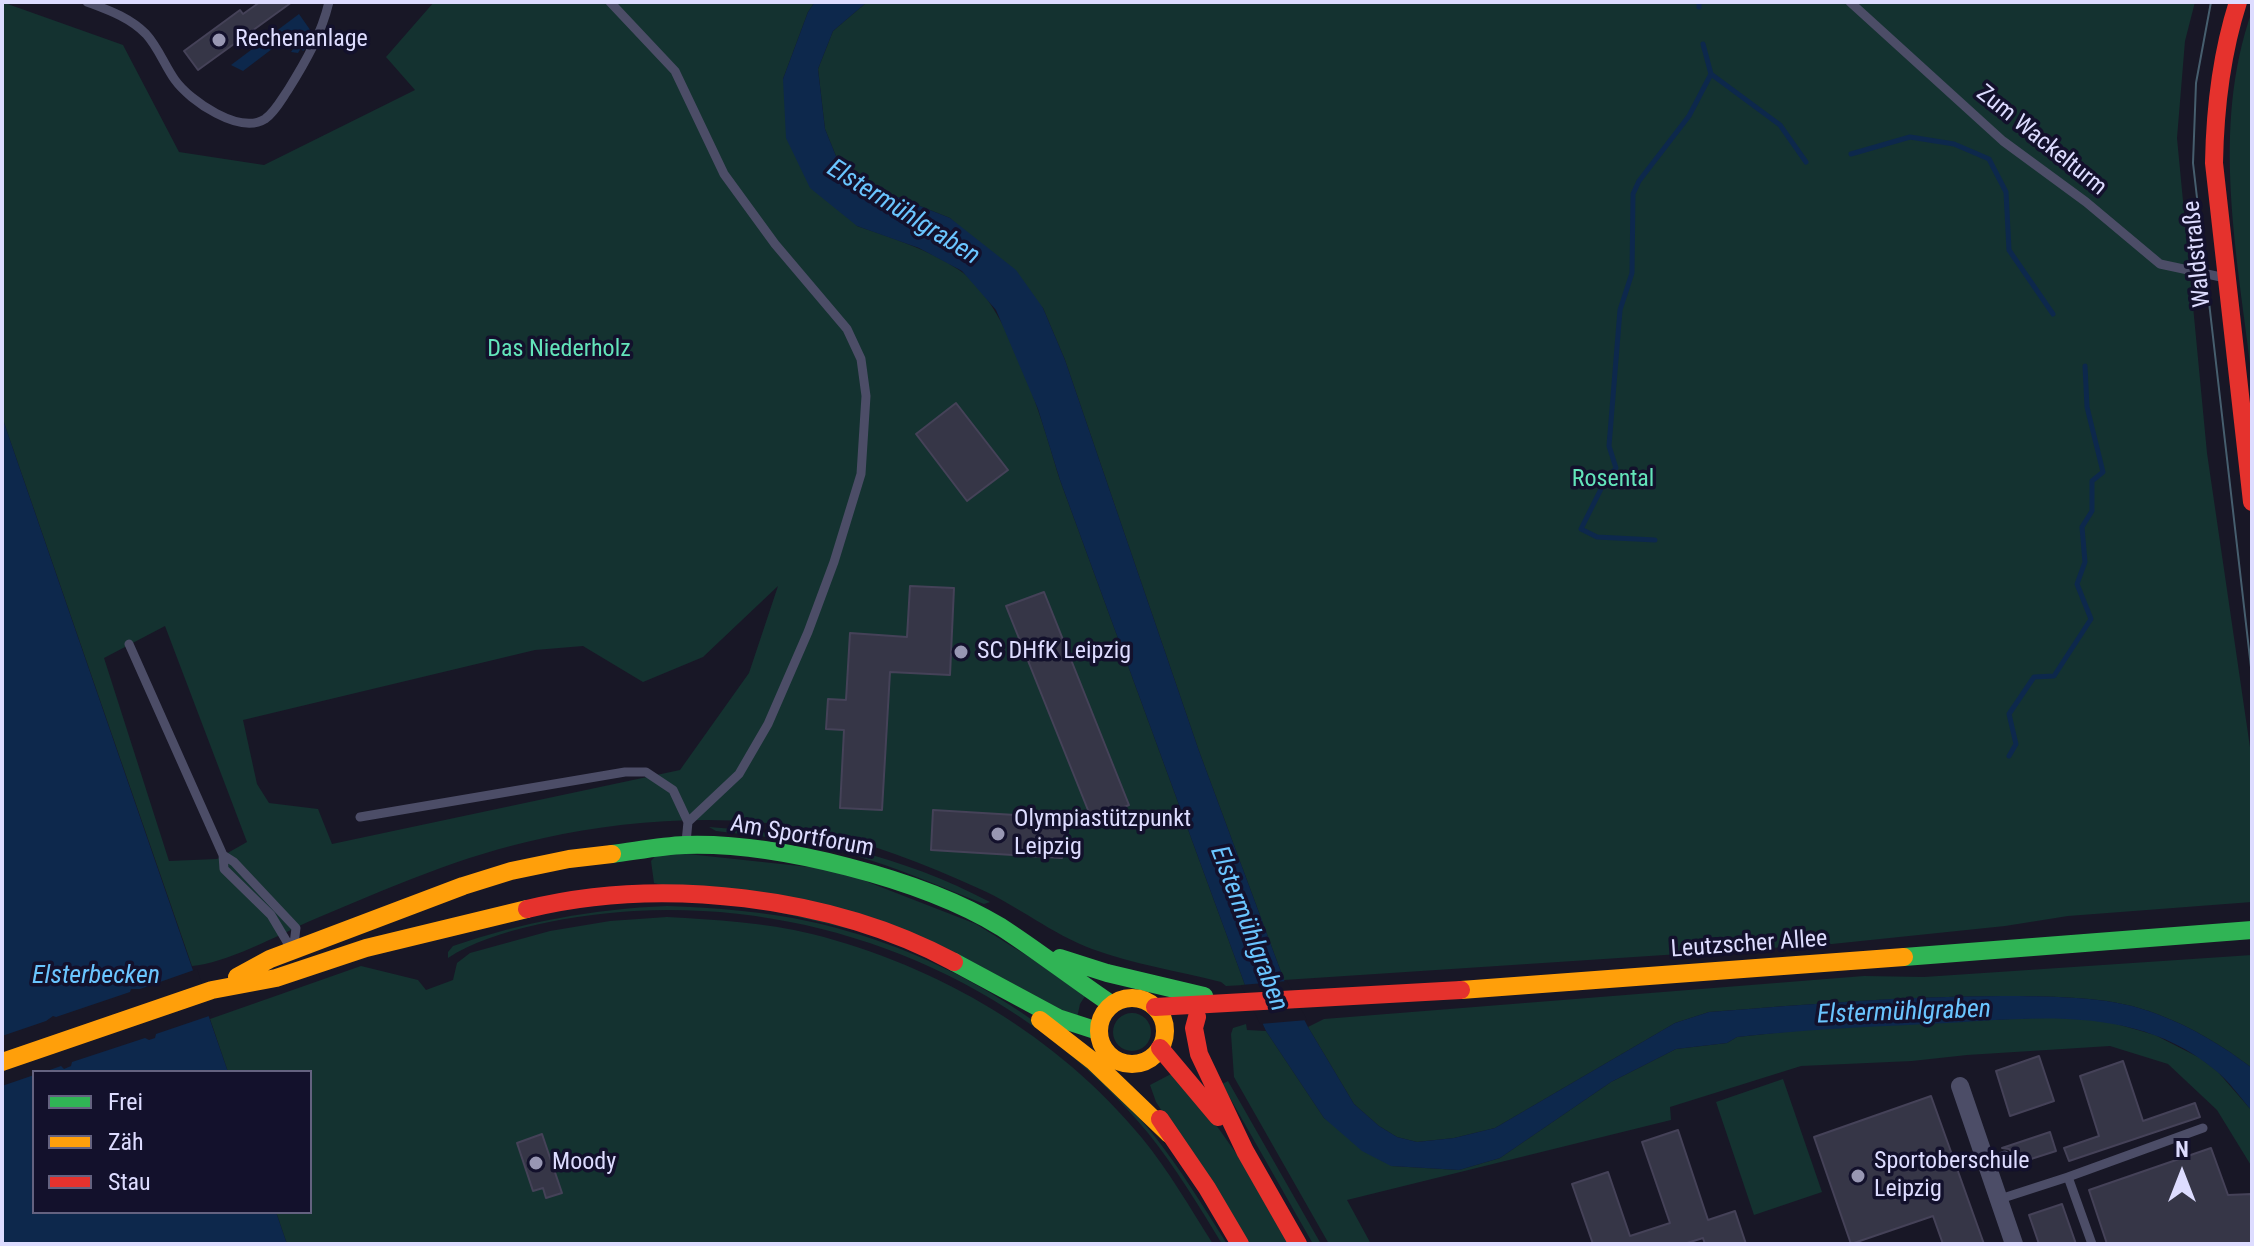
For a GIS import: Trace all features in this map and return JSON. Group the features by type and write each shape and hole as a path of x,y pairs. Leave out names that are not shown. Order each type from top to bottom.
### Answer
{"main road":[{"name":"Waldstraße","path":"2238,2 2219,77 2213,137 2215,187 2252,502"},
{"name":"Am Sportforum","path":"2,1062 212,990 275,975 296,961 421,918 448,930 539,906 642,871 685,845 751,849 854,868 904,883 1000,927 1111,1004"},
{"name":"Am Sportforum","path":"296,961 366,948 511,871 569,859 642,871 746,898 818,911 885,931 943,956 1058,1018 1098,1031"},
{"name":"Leutzscher Allee","path":"1000,927 1078,965 1250,1004"},
{"name":"Leutzscher Allee","path":"1155,1007 1250,1004 2252,930"},
{"name":"Am Sportforum","path":"998,988 1094,1062 1169,1134"},
{"path":"1129,997 1139,998 1155,1007 1165,1028 1160,1048 1148,1060 1122,1063 1105,1051 1098,1031 1100,1021 1111,1004 1129,997"},
{"name":"Leutzscher Allee","path":"1165,1028 1250,1004"},
{"path":"1197,1017 1194,1028 1199,1054 1245,1151 1298,1244"},
{"path":"1160,1048 1245,1151"},
{"name":"Am Sportforum","path":"1133,1064 1169,1134 1207,1188 1240,1244"}],"street":[{"path":"1960,1086 2014,1244"}],"lane":[{"path":"87,2 123,16 147,35 176,82 189,96 208,110 243,122 263,121 274,110 307,60 323,28 329,2"},
{"path":"610,2 675,71 724,174 775,244 847,329 861,359 866,396 861,474 808,632 768,724 739,774 688,822"},
{"name":"Zum Wackelturm","path":"1850,2 2003,141 2086,202 2160,264 2225,278"},
{"path":"129,644 223,855 224,869 271,915 296,961"},
{"path":"360,817 625,772 646,772 673,790 688,822 685,845"},
{"path":"223,855 234,862 296,928 296,961"},
{"path":"2000,1199 2203,1128"},
{"path":"1986,1162 2005,1155"},
{"path":"2068,1177 2092,1244"}],"green space":[{"name":"Das Niederholz","path":"2,2 123,45 179,152 264,165 415,90 386,57 434,2 815,2 808,12 783,79 857,226 922,250 959,270 977,286 1008,336 1034,397 1060,480 1245,985 1226,986 1221,982 1092,949 980,889 917,862 852,840 777,824 710,820 608,827 514,845 396,885 235,955 192,966 2,417","holes":["778,586 749,673 680,770 332,844 318,809 269,803 257,784 243,720 535,650 583,646 643,682 703,657","165,626 247,842 217,859 169,861 104,658"]},
{"name":"Rosental","path":"867,2 2195,2 2185,41 2177,138 2207,453 2252,761 2252,902 2068,916 2005,926 1832,944 1284,980 1199,751 1065,360 1043,308 950,218 882,191 840,166 825,129 818,69 833,31"},
{"path":"2252,11 2252,379 2235,241 2230,147 2232,101 2239,56"},
{"path":"709,827 782,835 854,850 923,872 990,902 984,904 901,871 833,849 716,831"},
{"path":"660,851 837,870 976,924 1087,993 1080,1004 1077,1018 960,955 654,883 651,861"},
{"path":"667,906 776,915 861,935 909,952 1000,999 1082,1059 1119,1095 1172,1160 1227,1244 1222,1244 1178,1173 1148,1133 1098,1080 1043,1033 982,994 917,961 849,937 779,920 707,911 634,911 563,919 488,938 448,958 453,946 506,930 585,914"},
{"path":"667,917 794,930 859,948 950,986 1034,1037 1109,1101 1161,1163 1213,1244 287,1244 277,1214 312,1214 312,1070 227,1070 210,1019 361,966 418,980 426,990 453,980 457,963 470,953 550,931 610,921"},
{"path":"2252,955 2252,1068 2207,1038 2170,1019 2141,1008 2089,999 1941,997 1709,1012 1675,1023 1495,1128 1454,1138 1417,1142 1397,1137 1354,1104 1308,1027 1324,1019 1864,976 1924,977"},
{"path":"1132,1013 1146,1018 1151,1032 1146,1046 1132,1051 1118,1046 1113,1032 1118,1018"},
{"path":"2052,1017 2103,1020 2155,1035 2200,1058 2218,1072 2252,1111 2252,1167 2217,1110 2168,1064 2110,1046 1801,1066 1670,1107 1671,1120 1347,1200 1371,1244 1329,1244 1234,1077 1231,1034 1233,1028 1246,1024 1247,1030 1266,1031 1324,1118 1392,1166 1459,1170 1500,1158 1611,1082 1676,1049 1727,1043 1737,1037 1821,1028"},
{"path":"1173,1073 1245,1166 1291,1244 1249,1244 1156,1102 1150,1085"},
{"path":"1783,1079 1822,1192 1754,1215 1716,1102"},
{"path":"1228,1081 1321,1244 1313,1244 1222,1084"}],"water":[{"name":"Elstermühlgraben","path":"815,2 867,2 833,31 818,69 825,129 840,166 882,191 950,218 1016,270 1043,308 1065,360 1199,751 1284,980 1354,1104 1379,1126 1397,1137 1417,1142 1454,1138 1495,1128 1675,1023 1709,1012 1980,996 2107,1001 2141,1008 2170,1019 2207,1038 2252,1068 2252,1111 2215,1070 2183,1048 2149,1033 2113,1024 2077,1020 2002,1020 1737,1037 1727,1043 1676,1049 1611,1082 1500,1158 1459,1170 1391,1166 1362,1151 1324,1118 1266,1031 1245,985 1060,480 1038,409 996,310 962,271 919,248 857,226 810,188 786,138 783,79 808,12"},
{"path":"299,14 313,34 310,45 303,51 301,48 298,53 291,52 301,37 297,30 243,71 231,65"},
{"name":"Elsterbecken","path":"2,417 227,1070 32,1070 32,1214 277,1214 287,1244 2,1244"}],"pier":[{"path":"197,969 212,1015 156,1034 155,1038 145,1038 72,1062 64,1069 61,1066 50,1070 32,1070 32,1076 2,1086 2,1036 130,992 131,989 140,989"},
{"path":"1287,981 1307,1020 1260,1024 1241,985"}],"building":[{"name":"Rechenanlage","path":"260,2 292,2 198,70 184,51 240,10 243,14"},
{"path":"956,403 1008,470 967,501 916,434"},
{"path":"910,586 954,588 950,675 890,672 882,810 840,808 844,730 826,729 828,699 846,700 850,633 907,637"},
{"path":"1044,592 1129,805 1092,820 1006,606"},
{"name":"Olympiastützpunkt Leipzig","path":"933,810 1065,818 1062,858 931,850"},
{"path":"2039,1056 2054,1101 2010,1116 1996,1071"},
{"path":"2123,1061 2143,1121 2195,1103 2200,1117 2069,1161 2064,1148 2099,1136 2080,1076"},
{"path":"1931,1096 1984,1244 1943,1244 1933,1216 1851,1244 1814,1137"},
{"path":"1678,1130 1708,1220 1735,1211 1746,1244 1705,1244 1703,1238 1684,1244 1593,1244 1572,1184 1608,1172 1630,1236 1670,1223 1642,1142"},
{"path":"2050,1132 2056,1151 2009,1166 2007,1162 2012,1153 2002,1148"},
{"path":"542,1134 562,1193 546,1198 543,1188 533,1191 517,1143"},
{"path":"2211,1148 2228,1195 2252,1194 2252,1244 2107,1244 2089,1190"},
{"path":"2062,1204 2076,1244 2039,1244 2029,1215"}],"waterway":[{"path":"1699,2 1699,7"},
{"path":"1703,44 1711,74 1780,125 1806,162"},
{"path":"1655,540 1597,537 1581,529 1605,481 1616,468 1609,446 1620,310 1632,273 1633,194 1639,181 1689,116 1711,74"},
{"path":"1851,154 1910,137 1954,144 1989,159 2006,192 2009,250 2053,314"},
{"path":"2009,756 2016,744 2009,714 2034,677 2054,676 2091,619 2077,584 2085,562 2082,527 2092,511 2092,481 2103,472 2087,407 2085,366"}],"tram line":[{"path":"2211,2 2196,83 2193,163 2252,676"}],"traffic: fast":[{"path":"612,854 676,846 722,846 805,857 891,879 969,910 1001,927 1111,1004"},
{"path":"1904,957 2252,930"},
{"path":"1060,958 1107,973 1204,996"},
{"path":"954,962 1058,1018 1098,1031"}],"traffic: slow":[{"path":"237,977 270,959 463,886 511,871 612,854"},
{"path":"2,1062 212,990 276,978 366,948 527,909"},
{"path":"1461,990 1904,957"},
{"path":"1125,998 1139,998 1151,1003 1160,1012 1165,1031 1163,1044 1156,1055 1139,1064 1125,1064 1113,1059 1104,1050 1099,1038 1099,1024 1104,1012 1113,1003 1125,998"},
{"path":"1040,1020 1094,1062 1169,1134"}],"traffic: jam":[{"path":"2238,2 2220,82 2214,163 2252,502"},
{"path":"527,909 579,899 633,894 745,898 855,921 906,939 954,962"},
{"path":"1155,1007 1461,990"},
{"path":"1197,1017 1194,1028 1199,1054 1245,1151 1298,1244"},
{"path":"1160,1048 1218,1117"},
{"path":"1160,1119 1240,1244"}],"place":[{"name":"Rechenanlage","path":"219,40"},
{"name":"SC DHfK Leipzig","path":"961,652"},
{"name":"Olympiastützpunkt Leipzig","path":"998,834"},
{"name":"Moody","path":"536,1163"},
{"name":"Sportoberschule Leipzig","path":"1858,1176"}]}
